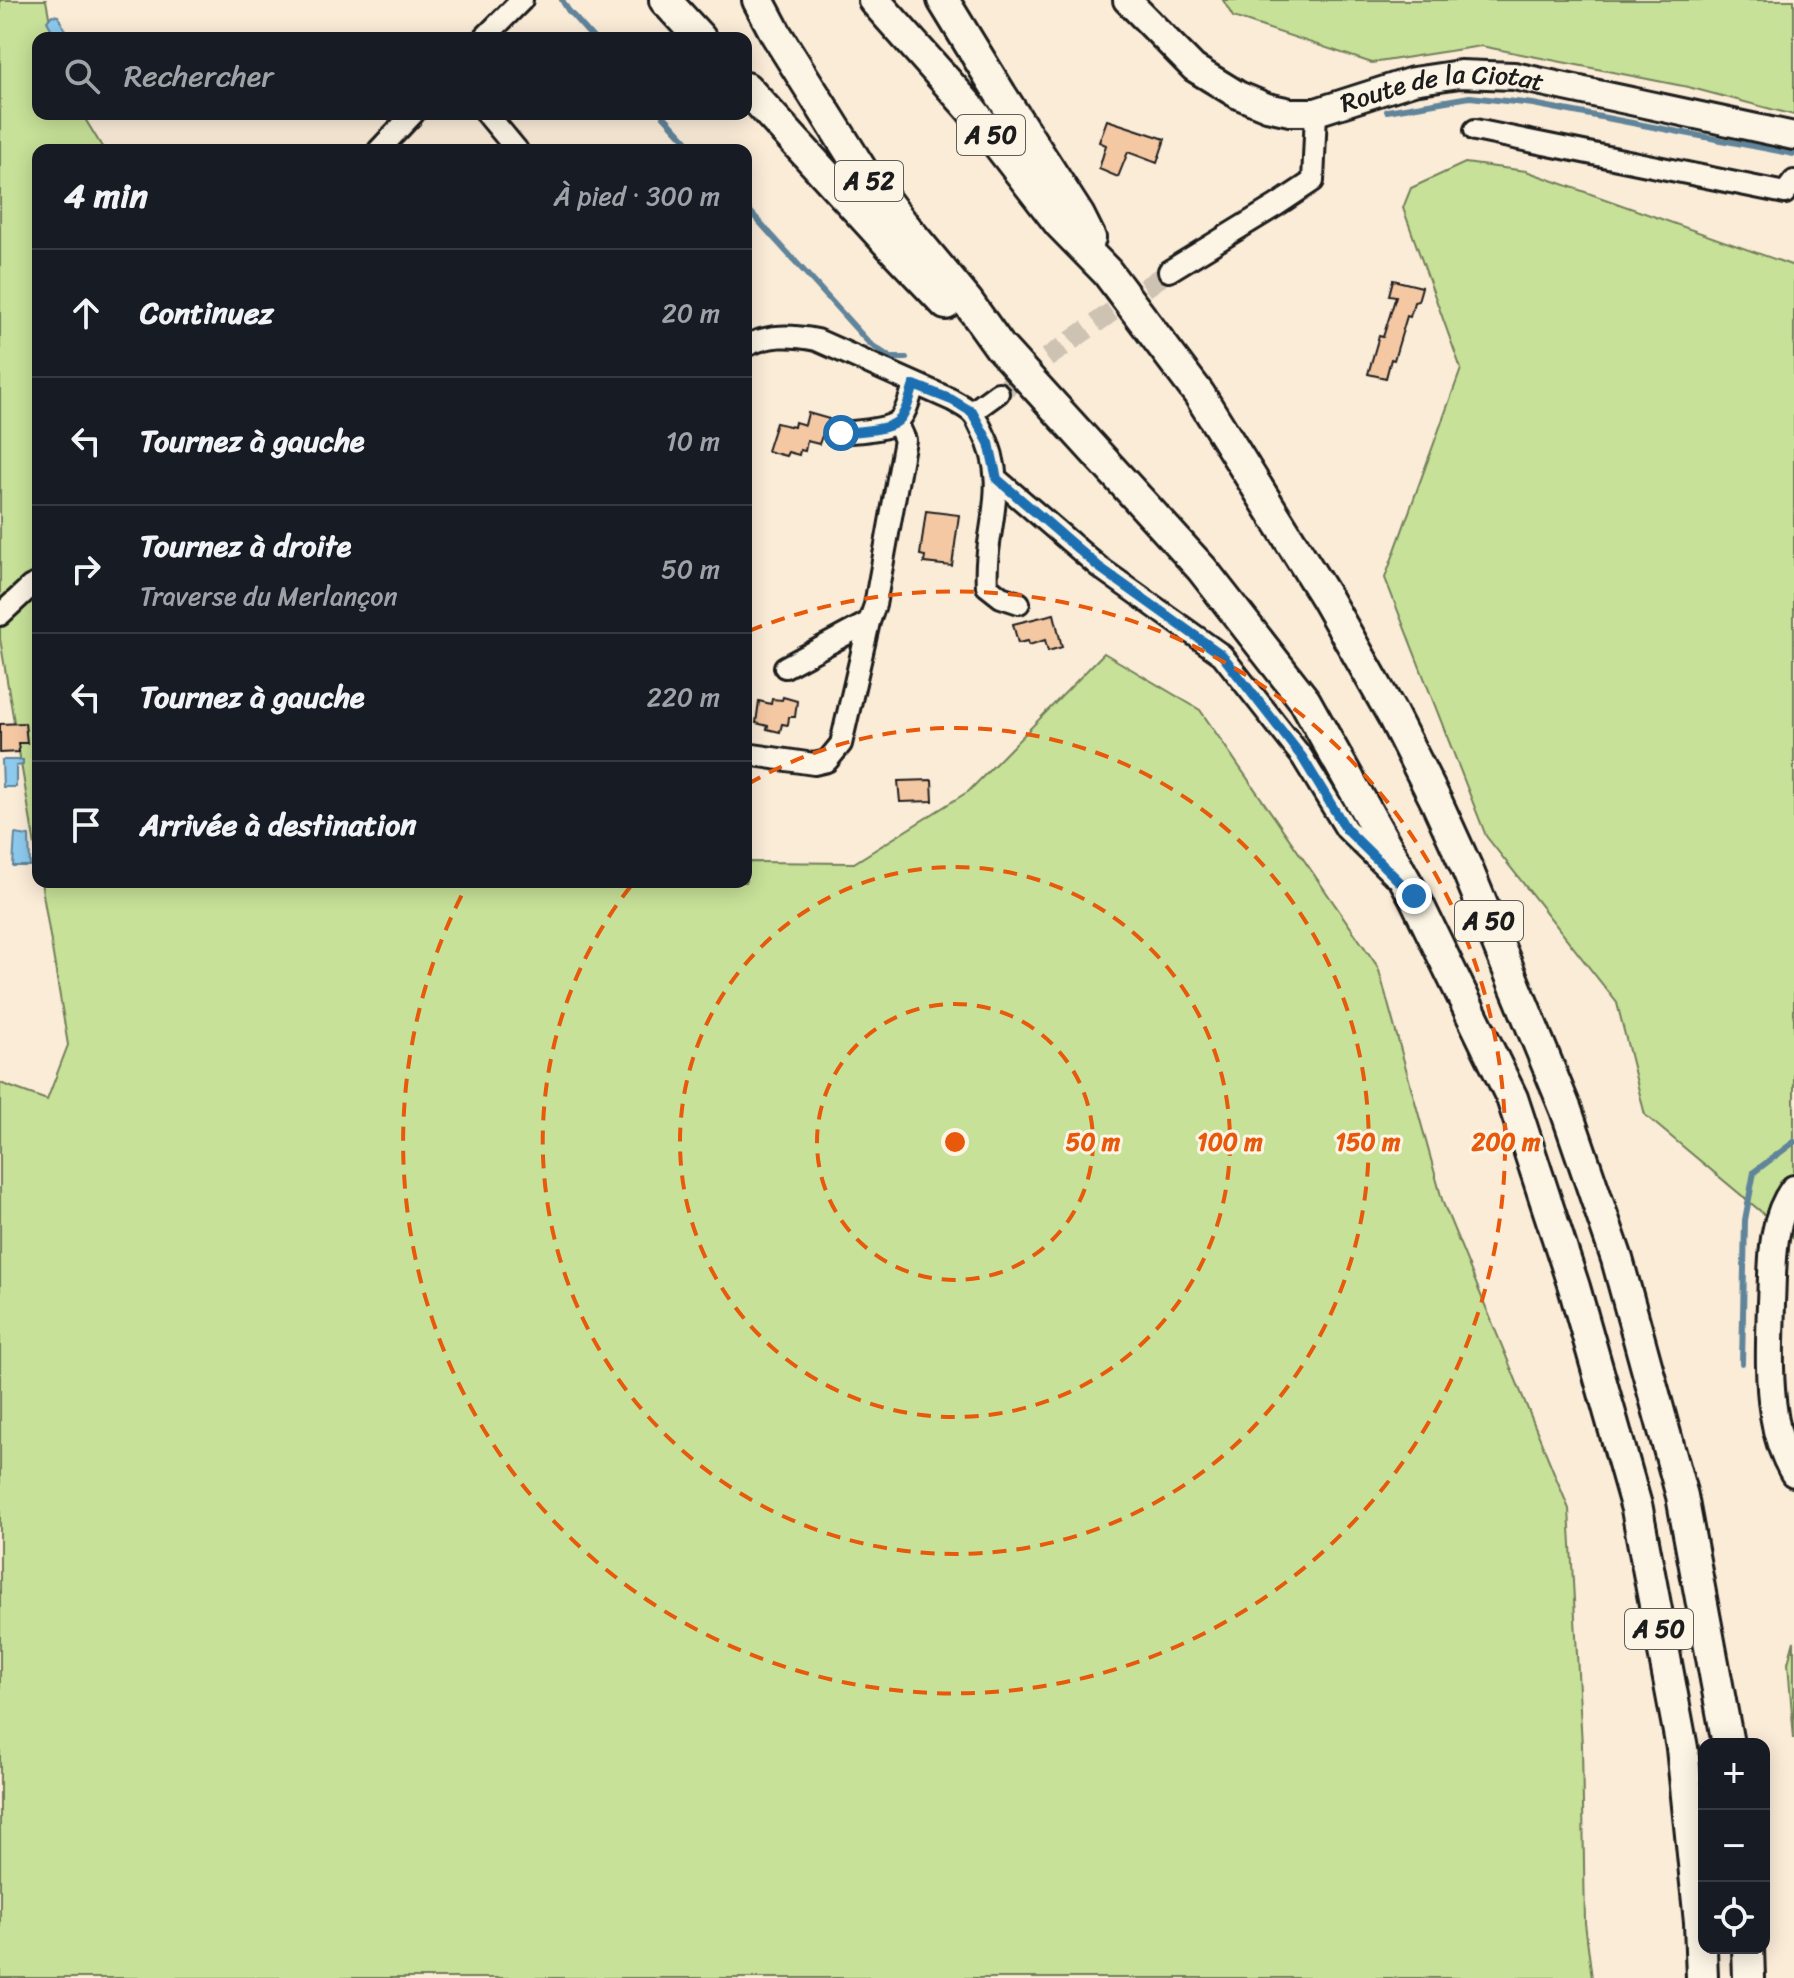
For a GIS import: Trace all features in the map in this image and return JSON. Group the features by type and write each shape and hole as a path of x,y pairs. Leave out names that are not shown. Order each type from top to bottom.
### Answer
{"highway":[{"path":"665,0 694,32"},
{"name":"A 52","path":"758,0 862,171 967,301 1000,347"},
{"name":"A 50","path":"874,0 970,108 1060,224 1107,272 1199,394 1326,598 1392,714 1468,871 1566,1110 1617,1259 1682,1496 1727,1738"},
{"path":"943,0 1079,216 1107,272"},
{"name":"A 50","path":"752,95 953,312 1000,347 1202,569 1305,701 1414,896 1512,1098 1574,1287 1637,1509 1682,1748 1700,1922 1702,1978"},
{"path":"1748,1954 1749,1978"}],"main road":[{"name":"Route de la Ciotat","path":"1127,0 1194,68 1238,95 1290,112 1316,112 1413,81 1460,74 1514,76 1794,136"},
{"path":"1794,1189 1787,1198 1779,1221 1774,1250 1769,1365 1774,1418 1794,1473"}],"street":[{"path":"490,32 522,0"},
{"path":"1169,271 1313,181 1316,112"},
{"path":"385,144 407,120"},
{"path":"491,120 512,144"},
{"path":"1475,130 1785,193 1794,181"},
{"path":"752,343 778,336 817,340 952,400 972,412 989,443 997,479 986,567 987,586 1001,597 1019,603"},
{"path":"841,433 878,429 897,422 905,412 914,385"},
{"path":"972,412 998,393"},
{"path":"752,755 814,764 827,761 841,744 875,605 905,440 897,422"},
{"path":"997,479 1099,567 1222,655 1302,757 1346,829 1414,896"},
{"path":"0,615 32,586"},
{"path":"785,667 869,622"}],"green space":[{"path":"0,0 46,0 52,32 32,32 32,120 86,120 100,144 32,144 32,828 0,639"},
{"path":"1223,0 1794,0 1794,115 1688,87 1481,46 1372,63 1233,17"},
{"path":"1465,163 1526,171 1794,266 1794,1239 1645,1115 1617,1003 1486,836 1385,578 1461,369 1403,208 1411,188"},
{"path":"1104,653 1200,710 1378,967 1443,1203 1569,1509 1582,1745 1585,1923 1592,1978 0,1978 0,1083 47,1100 68,1045 42,888 752,888 752,862 854,863 969,791"},
{"path":"1794,1641 1794,1739 1788,1663"}],"water":[{"path":"52,15 58,16 66,32 53,32 47,21"},
{"path":"2,760 23,760 23,765 16,766 16,787 3,787"},
{"path":"15,834 29,836 30,866 13,866"}],"building":[{"path":"1107,120 1165,139 1157,163 1128,152 1118,177 1099,169 1106,145 1099,142"},
{"path":"1393,280 1422,287 1410,317 1407,316 1386,378 1368,374 1379,336 1383,337 1396,296 1389,295"},
{"path":"808,413 829,419 819,444 807,441 805,451 800,450 799,455 788,452 786,456 767,451 776,423 794,427 795,422 805,425"},
{"path":"926,511 959,515 952,566 924,563 925,556 920,555"},
{"path":"1054,614 1062,647 1048,651 1045,640 1029,645 1028,641 1018,643 1013,624"},
{"path":"783,697 797,701 795,717 789,717 788,725 782,724 780,732 756,723 759,701 771,704 772,699 782,700"},
{"path":"25,723 27,743 18,743 19,752 0,753 0,724"},
{"path":"932,780 933,801 900,802 898,781"}],"waterway":[{"path":"562,0 588,32"},
{"path":"1387,111 1470,97 1533,104 1794,154"},
{"path":"668,120 690,144"},
{"path":"752,214 870,344 891,358 906,358"},
{"path":"1742,1363 1745,1220 1754,1172 1794,1142"}],"tunnel":[{"path":"998,393 1169,271"}],"route":[{"path":"841,433 878,429 897,422 905,412 914,385 952,400 972,412 989,443 997,479 1099,567 1222,655 1302,757 1346,829 1414,896"}]}
